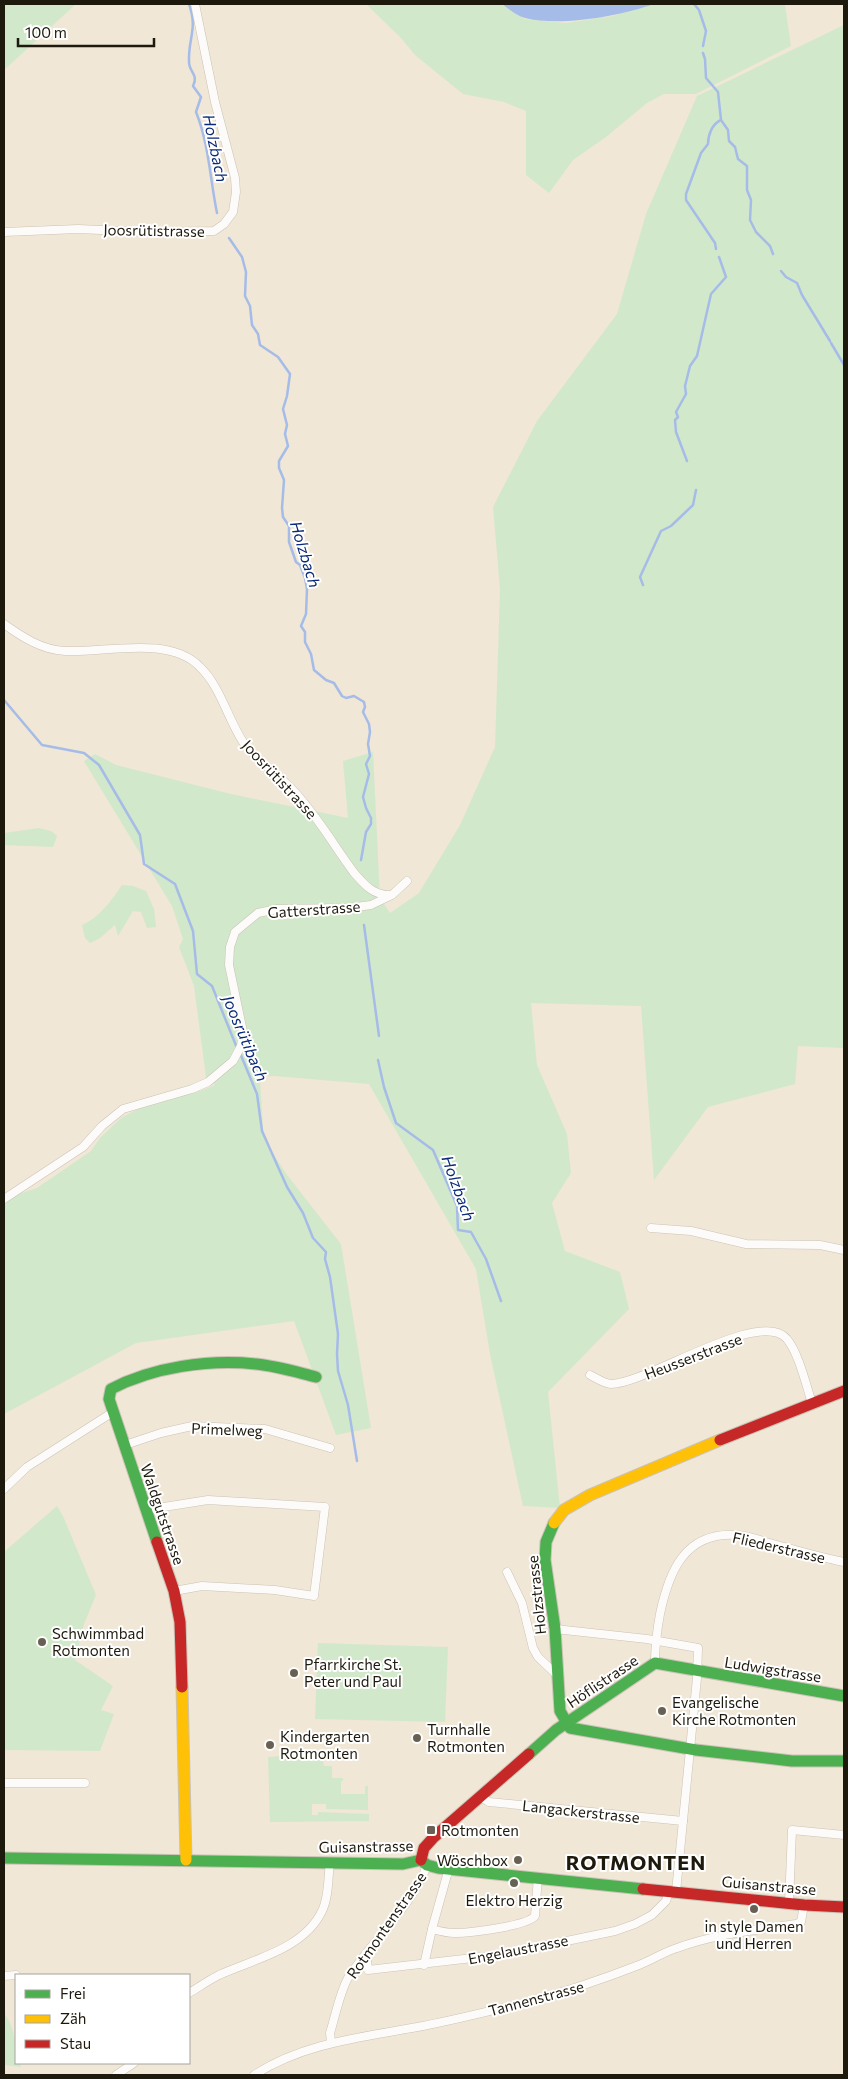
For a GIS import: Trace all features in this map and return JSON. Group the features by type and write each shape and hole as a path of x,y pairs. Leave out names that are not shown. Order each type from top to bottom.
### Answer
{"street":[{"name":"Joosrütistrasse","path":"4,232 78,229 146,232 214,230 224,224 233,212 236,192 217,112 195,4"},
{"name":"Joosrütistrasse","path":"4,624 23,637 42,646 64,651 131,648 177,652 190,658 202,668 212,682 244,743 264,765 291,788 316,817 362,883 374,892 392,895"},
{"name":"Gatterstrasse","path":"4,1199 77,1152 102,1126 123,1109 192,1089 208,1082 232,1061 241,1046 243,1032 229,965 230,947 235,932 258,913 277,909 348,908 371,905 392,895 407,881"},
{"path":"651,1228 691,1231 746,1244 795,1244 844,1250"},
{"name":"Heusserstrasse","path":"590,1375 610,1384 636,1378 716,1344 758,1331 770,1330 780,1333 787,1339 795,1353 812,1403"},
{"name":"Waldgutstrasse","path":"186,1860 180,1622 174,1591 109,1400 111,1389 122,1382 141,1376 210,1364 270,1365 316,1377"},
{"name":"Holzstrasse","path":"566,1724 560,1711 555,1629 547,1580 546,1542 551,1526 564,1510 590,1495 629,1478 844,1391"},
{"path":"4,1489 27,1467 113,1412"},
{"name":"Primelweg","path":"125,1445 161,1433 192,1426 266,1429 330,1448"},
{"path":"145,1510 208,1500 325,1507 314,1596 275,1590 202,1586 174,1591"},
{"name":"Fliederstrasse","path":"655,1663 665,1589 684,1554 706,1538 738,1535 844,1562"},
{"path":"506,1572 522,1603 533,1648 538,1657 557,1675"},
{"path":"555,1629 657,1641 698,1648 698,1672 683,1821 672,1891"},
{"name":"Ludwigstrasse","path":"655,1663 844,1696"},
{"name":"Höflistrasse","path":"566,1724 655,1663"},
{"path":"424,1863 426,1844 556,1730 566,1724 574,1730 690,1750 792,1761 844,1760"},
{"path":"4,1783 85,1783"},
{"name":"Langackerstrasse","path":"481,1797 489,1802 683,1821"},
{"path":"789,1903 792,1830 844,1835"},
{"name":"Guisanstrasse","path":"4,1858 424,1863 449,1868 804,1905 844,1907"},
{"path":"190,1991 219,1975 280,1948 307,1933 322,1911 330,1862"},
{"name":"Rotmontenstrasse","path":"331,2042 330,2033 347,1980 366,1953 396,1917 422,1878 424,1863"},
{"path":"424,1965 449,1868"},
{"path":"432,1929 454,1933 513,1925 533,1919 535,1916 538,1876"},
{"name":"Engelaustrasse","path":"366,1953 368,1970 499,1955 635,1924 652,1915 666,1901 672,1891"},
{"name":"Tannenstrasse","path":"254,2075 266,2067 301,2051 331,2042 438,2023 578,1988 641,1964 676,1948 725,1935 796,1924 801,1922 804,1905"},
{"path":"116,2075 132,2064"}],"green space":[{"path":"4,4 76,4 4,70"},
{"path":"366,4 501,4 524,19 565,23 612,16 656,4 785,4 791,46 696,94 664,94 647,103 606,137 573,160 549,193 526,175 526,111 504,102 463,94 415,55 401,38"},
{"path":"844,25 844,1048 798,1046 795,1084 708,1107 654,1180 641,1006 531,1003 537,1065 567,1134 571,1173 552,1203 565,1251 620,1272 629,1309 548,1392 560,1508 523,1506 490,1354 476,1269 369,1084 274,1076 264,1076 260,1081 263,1128 266,1143 287,1175 341,1244 371,1428 336,1435 294,1321 136,1343 4,1414 4,1201 37,1188 91,1151 100,1138 121,1118 147,1104 200,1091 215,1085 206,1077 194,986 179,947 183,939 172,906 84,761 95,754 116,765 231,794 348,818 343,761 373,752 380,898 390,913 419,893 460,825 495,747 500,589 493,507 537,421 617,314 646,214 697,96"},
{"path":"39,828 51,831 57,836 53,847 4,845 4,833"},
{"path":"122,885 133,886 146,891 154,909 156,927 147,928 141,912 133,911 118,936 115,925 90,943 85,938 82,925 99,913"},
{"name":"Schwimmbad Rotmonten","path":"57,1506 96,1595 84,1624 75,1660 113,1686 101,1710 114,1714 100,1751 4,1750 4,1552"},
{"path":"318,1643 448,1647 445,1722 315,1719"},
{"path":"313,1754 313,1760 323,1760 324,1766 332,1766 332,1778 343,1778 343,1781 341,1781 341,1794 365,1794 365,1786 368,1786 368,1810 326,1809 326,1804 312,1804 312,1815 318,1815 318,1812 369,1814 369,1821 270,1822 268,1757"},
{"path":"4,2013 13,2030 15,2064 20,2064 21,2067 4,2065"}],"water":[{"path":"502,4 654,4 624,13 590,19 555,21 522,17"}],"waterway":[{"name":"Holzbach","path":"189,4 193,20 189,65 195,79 193,86 201,97 196,112 207,149 217,213"},
{"path":"694,4 699,10 706,31 703,46"},
{"path":"703,53 706,78 718,92 721,120 728,130 729,141 735,147 738,159 747,166 747,190 751,200 750,220 756,232 770,246 773,254"},
{"path":"716,249 715,243 686,200 686,194 701,153 708,144 711,130 721,120"},
{"name":"Holzbach","path":"229,238 242,257 246,272 245,296 250,306 252,325 258,334 260,345 278,357 290,374 283,409 287,425 285,434 288,446 279,461 279,468 284,480 283,517 289,526 289,542 296,562 300,565 305,578 307,589 306,614 301,626 305,632 305,642 311,654 314,670 326,680 334,683 342,696 346,698 354,696 364,702 363,712 369,724 368,744 370,756 366,764 369,774 363,797 371,818 371,824 366,832 361,860"},
{"path":"687,461 676,432 675,420 678,417 676,412 686,394 685,386 690,366 697,356 711,294 726,277 719,257"},
{"path":"781,271 786,277 797,283 802,295 830,341"},
{"path":"831,343 844,365"},
{"path":"643,585 640,577 661,531 671,526 693,505 696,490"},
{"name":"Joosrütibach","path":"4,700 42,745 84,753 99,765 140,835 144,864 175,884 193,931 197,974 212,986 237,1048"},
{"name":"Holzbach","path":"364,925 379,1036"},
{"name":"Joosrütibach","path":"240,1053 257,1094 262,1131 287,1187 303,1213 313,1238 326,1252 325,1259 330,1277 338,1334 338,1371 348,1405 357,1461"},
{"name":"Holzbach","path":"378,1060 384,1087 396,1123 433,1150 457,1206 458,1230 471,1232 486,1259 501,1301"}],"traffic: fast":[{"path":"157,1542 109,1399 111,1389 145,1375 182,1366 201,1364 238,1363 264,1365 316,1377"},
{"path":"554,1523 546,1542 545,1560 555,1629 560,1711 570,1728 696,1750 792,1761 844,1761"},
{"path":"529,1754 556,1730 655,1663 844,1696"},
{"path":"4,1858 403,1864 421,1860 427,1865 438,1868 643,1889"}],"traffic: slow":[{"path":"554,1523 564,1510 590,1495 720,1440"},
{"path":"182,1687 186,1860"}],"traffic: jam":[{"path":"720,1440 844,1391"},
{"path":"157,1542 174,1591 180,1622 182,1687"},
{"path":"421,1860 424,1848 434,1837 529,1754"},
{"path":"643,1889 804,1905 844,1907"}],"place":[{"name":"Schwimmbad Rotmonten","path":"42,1642"},
{"name":"Pfarrkirche St. Peter und Paul","path":"294,1673"},
{"name":"Evangelische Kirche Rotmonten","path":"662,1711"},
{"name":"Turnhalle Rotmonten","path":"417,1738"},
{"name":"Kindergarten Rotmonten","path":"270,1745"},
{"name":"Rotmonten","path":"431,1830"},
{"name":"Wöschbox","path":"518,1860"},
{"name":"Elektro Herzig","path":"514,1883"},
{"name":"in style Damen und Herren","path":"754,1909"}],"district":[{"name":"ROTMONTEN","path":"636,1862"}]}
